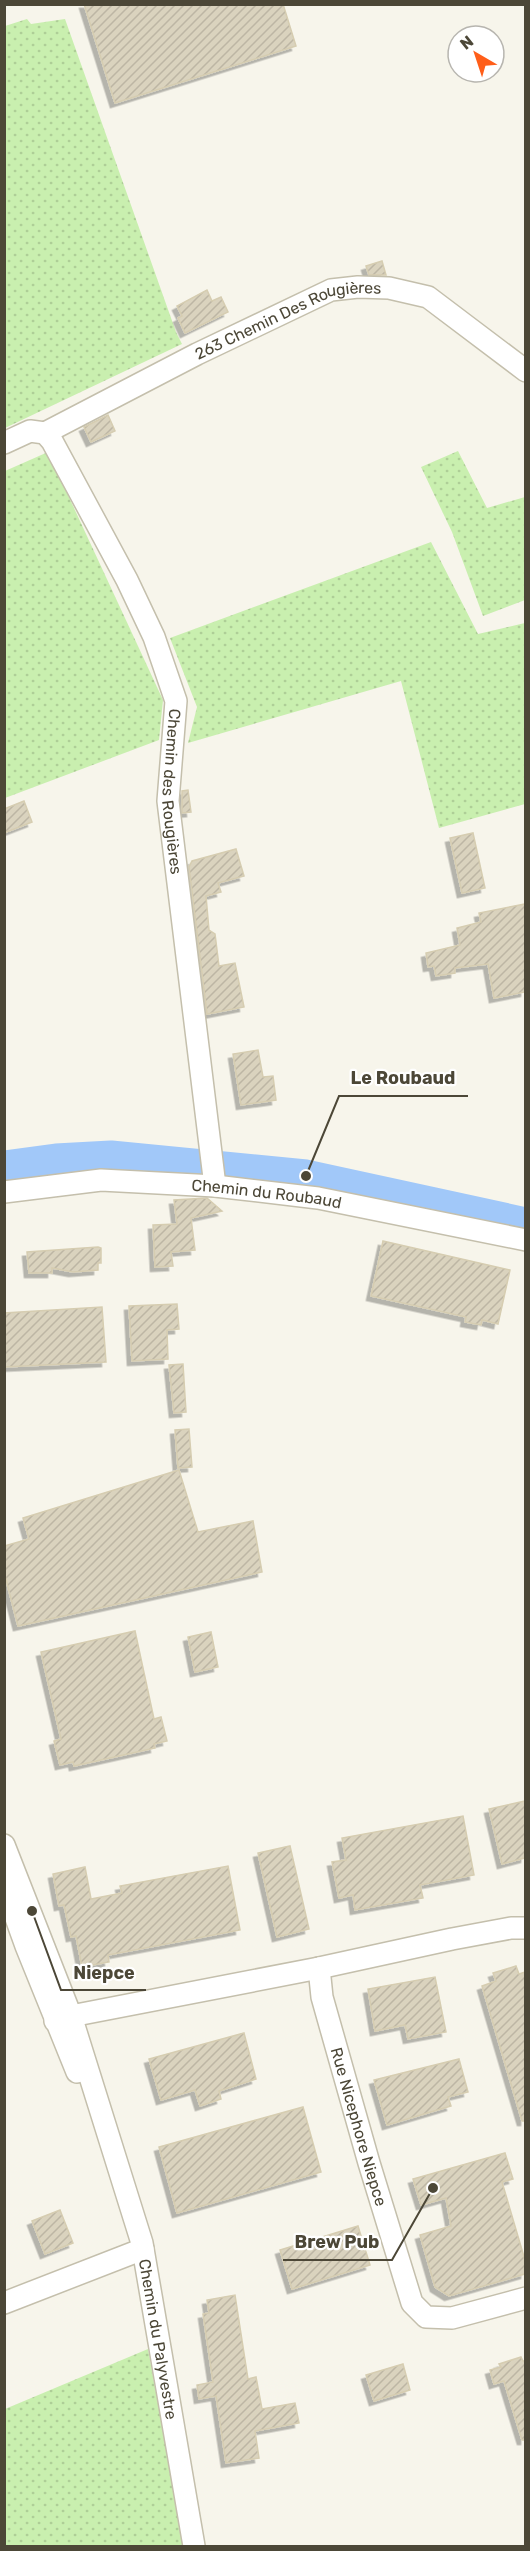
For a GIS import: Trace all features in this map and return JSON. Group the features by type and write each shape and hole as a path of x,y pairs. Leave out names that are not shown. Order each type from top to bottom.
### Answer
{"street":[{"name":"263 Chemin Des Rougières","path":"45,433 197,354 331,290 358,287 389,288 428,297 525,370"},
{"path":"4,443 30,431 45,433"},
{"name":"Chemin des Rougières","path":"45,433 52,441 127,580 154,637 176,701 168,801 214,1181"},
{"name":"Chemin du Roubaud","path":"4,1192 101,1180 214,1181 318,1198 525,1240"},
{"name":"Chemin du Palyvestre","path":"4,1845 63,2019 107,2135 143,2249 194,2547"},
{"name":"Chemin du Palyvestre","path":"4,1885 63,2019"},
{"path":"63,2019 511,1928 525,1928"},
{"name":"Rue Nicephore Niepce","path":"319,1968 322,1997 412,2303 426,2317 452,2318 525,2298"},
{"path":"4,2303 143,2249"}],"green space":[{"path":"27,19 31,24 65,19 182,344 5,428 5,26"},
{"path":"458,451 487,508 525,497 525,600 483,616 452,532 421,467"},
{"path":"48,452 163,700 159,740 5,798 5,471"},
{"path":"431,542 478,634 525,623 525,804 439,828 401,681 188,743 197,707 170,638"},
{"path":"148,2349 184,2546 5,2546 5,2409"}],"building":[{"path":"84,4 283,4 296,46 115,103"},
{"path":"382,261 386,275 369,275 366,266"},
{"path":"207,290 212,301 221,297 228,312 185,333 178,318 182,316 177,306"},
{"path":"108,415 115,431 91,442 84,427"},
{"path":"188,790 191,812 182,813 182,791"},
{"path":"24,801 32,822 4,833 4,809"},
{"path":"473,833 485,888 462,893 450,838"},
{"path":"236,849 244,876 218,883 221,892 206,896 209,930 215,934 219,966 235,963 244,1007 207,1014 189,867 192,861"},
{"path":"525,904 525,992 494,998 488,964 455,968 455,973 436,976 434,966 428,967 426,953 460,945 457,928 481,922 479,913"},
{"path":"258,1050 263,1077 273,1076 276,1100 241,1105 233,1054"},
{"path":"207,1198 222,1211 191,1218 195,1250 171,1252 173,1266 155,1267 153,1225 177,1224 174,1200"},
{"path":"383,1241 510,1270 498,1324 482,1320 481,1325 465,1322 466,1317 371,1296"},
{"path":"101,1248 101,1263 98,1263 98,1270 73,1272 52,1268 52,1273 29,1273 27,1252"},
{"path":"177,1304 179,1329 167,1330 168,1359 132,1361 129,1306"},
{"path":"102,1307 106,1362 4,1367 4,1313"},
{"path":"183,1364 186,1412 174,1413 169,1365"},
{"path":"189,1429 192,1467 178,1468 175,1430"},
{"path":"179,1470 198,1532 253,1521 262,1572 18,1626 4,1572 4,1546 29,1539 23,1518"},
{"path":"135,1631 154,1719 161,1717 167,1741 154,1744 155,1748 74,1766 73,1762 60,1765 54,1741 61,1739 41,1652"},
{"path":"211,1632 218,1667 195,1672 188,1637"},
{"path":"525,1801 525,1858 502,1864 489,1809"},
{"path":"463,1816 474,1875 420,1885 423,1898 355,1910 353,1895 339,1898 332,1862 346,1860 342,1838"},
{"path":"290,1846 309,1929 277,1937 258,1853"},
{"path":"228,1866 240,1930 108,1955 109,1962 82,1967 76,1936 71,1937 64,1905 59,1906 53,1874 85,1867 91,1899 122,1893 120,1886"},
{"path":"516,1966 519,1974 525,1972 525,2121 522,2121 482,1986 496,1981 493,1973"},
{"path":"435,1977 446,2032 408,2039 405,2025 375,2031 368,1989"},
{"path":"244,2033 256,2079 219,2091 221,2099 200,2106 195,2090 161,2100 149,2059"},
{"path":"459,2059 468,2092 448,2097 451,2106 387,2125 374,2080"},
{"path":"303,2107 321,2172 177,2213 159,2147"},
{"path":"505,2153 513,2179 502,2182 525,2260 525,2274 449,2296 435,2287 420,2235 451,2226 446,2198 421,2205 413,2179"},
{"path":"60,2210 73,2243 45,2254 32,2221"},
{"path":"358,2226 370,2265 292,2289 280,2250"},
{"path":"235,2295 248,2379 256,2377 262,2409 295,2403 299,2423 255,2431 259,2458 226,2463 216,2396 199,2399 197,2385 213,2382 203,2314 209,2313 207,2300"},
{"path":"521,2357 525,2361 525,2440 522,2440 504,2381 494,2384 490,2370 501,2367 499,2364"},
{"path":"403,2364 410,2390 374,2401 366,2375"}],"waterway":[{"path":"4,1167 56,1160 111,1157 306,1176 526,1224"}],"place":[{"name":"Le Roubaud","path":"306,1176"},
{"name":"Niepce","path":"32,1911"},
{"name":"Brew Pub","path":"433,2188"}]}
